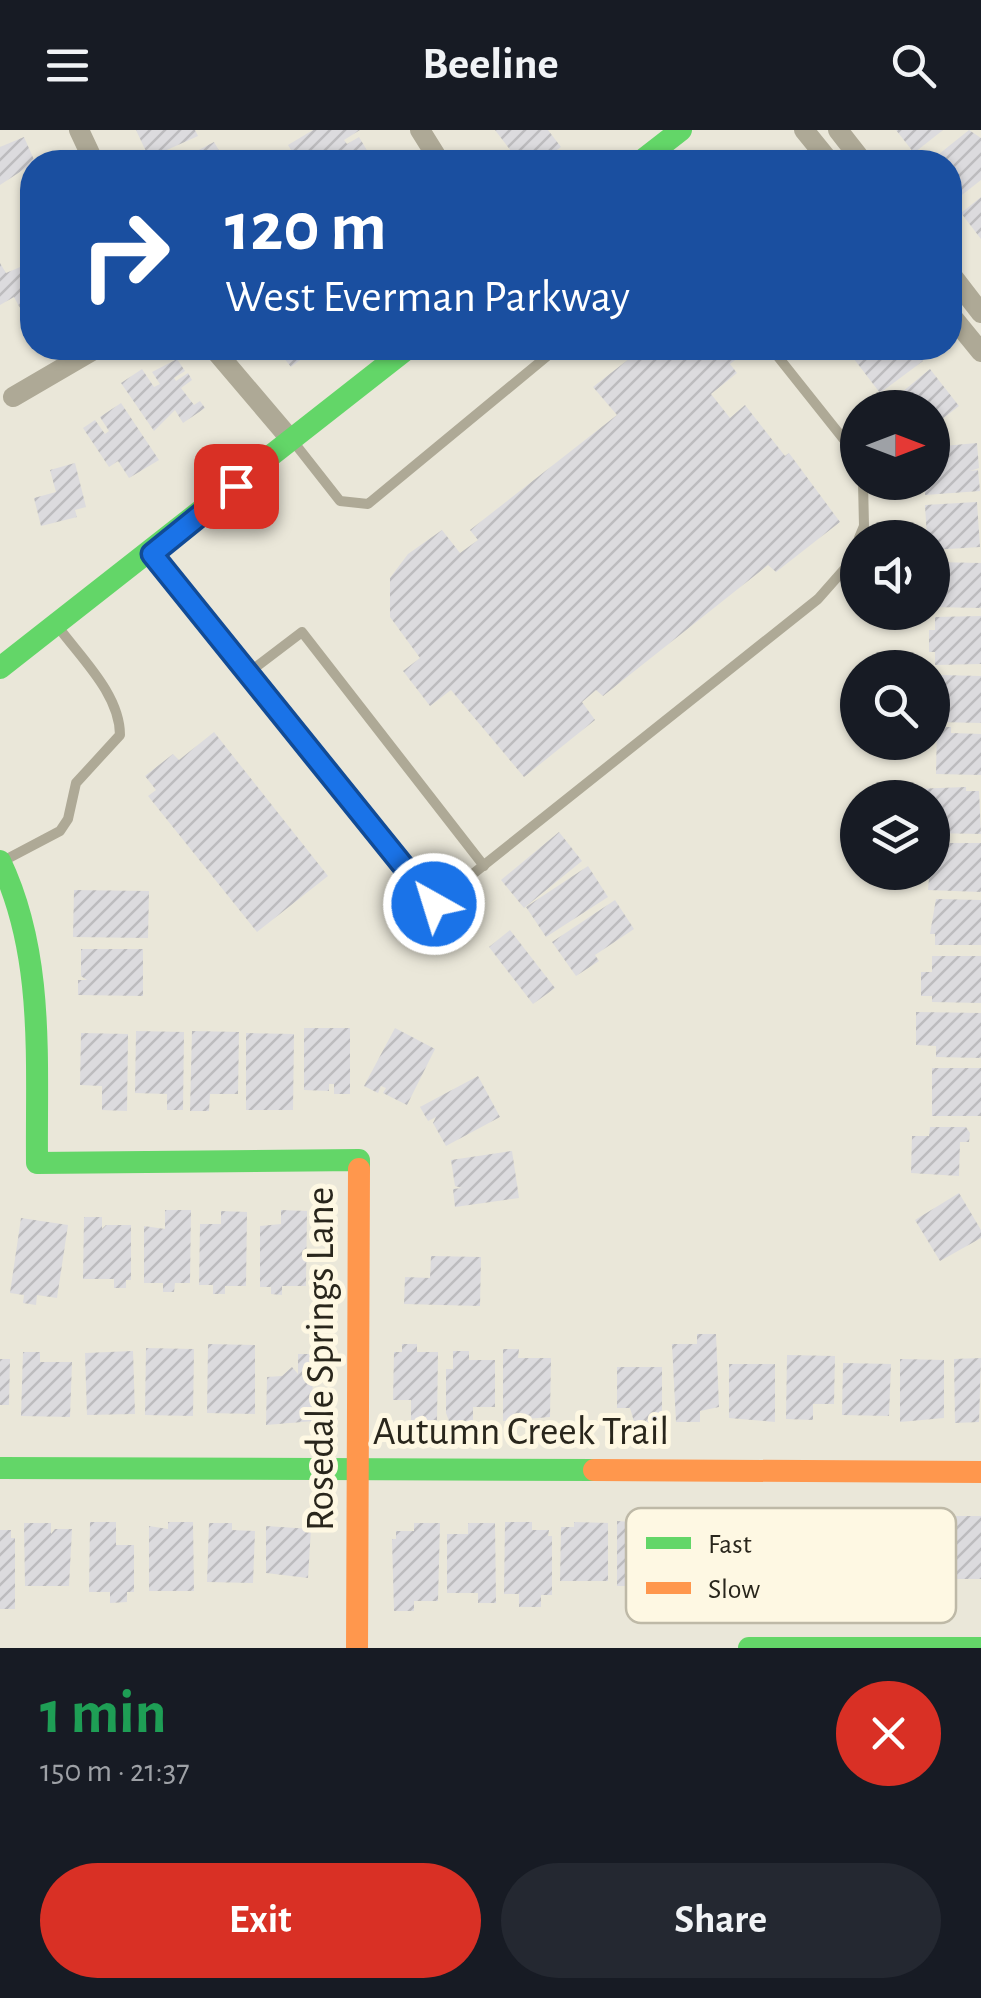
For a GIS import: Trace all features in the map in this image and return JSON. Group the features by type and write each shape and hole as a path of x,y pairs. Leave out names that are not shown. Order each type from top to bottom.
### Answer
{"street":[{"path":"656,150 682,130"},
{"path":"804,130 833,150"},
{"path":"962,289 981,313"},
{"path":"974,329 981,352"},
{"path":"13,397 76,360"},
{"path":"223,360 292,440"},
{"path":"0,668 148,556 393,360"},
{"name":"Rosedale Springs Lane","path":"0,862 16,888 30,940 38,1163 359,1160 357,1648"},
{"name":"Autumn Creek Trail","path":"0,1468 981,1472"},
{"path":"749,1648 981,1648"}],"lane":[{"path":"292,440 340,501 368,504 543,360"},
{"path":"780,360 840,434"},
{"path":"148,556 434,904 818,599 840,573"},
{"path":"0,862 60,831 68,819 76,783 120,735 120,718 109,696 57,625"},
{"path":"248,673 302,632 484,866"}],"building":[{"path":"136,130 195,130 198,136 167,150 145,150"},
{"path":"313,130 360,130 344,140 347,144 359,137 367,150 291,150 288,145"},
{"path":"495,130 548,130 561,147 557,150 510,150"},
{"path":"896,130 943,130 918,150 912,150"},
{"path":"969,130 981,138 981,180 962,195 962,150 944,150"},
{"path":"24,137 30,150 20,150 20,172 0,185 0,147"},
{"path":"214,142 219,150 199,150"},
{"path":"981,197 981,239 962,214"},
{"path":"0,263 6,273 20,267 20,308 14,297 0,305"},
{"path":"178,360 185,371 174,378 176,381 188,373 192,380 181,388 194,405 200,401 205,408 183,423 175,410 154,431 121,383 142,369 154,387 160,384 152,372"},
{"path":"628,360 735,360 730,364 737,373 711,394 730,418 745,405 785,456 789,453 840,522 776,572 768,565 603,696 596,690 582,702 595,720 524,777 451,690 430,706 403,671 420,658 390,617 390,578 408,554 442,530 460,553 478,540 470,530 617,415 593,387"},
{"path":"855,360 922,360 884,390 878,390"},
{"path":"930,369 946,390 905,390"},
{"path":"950,395 959,406 950,413"},
{"path":"121,403 159,460 129,478 118,461 109,467 83,428 95,420 105,434 109,431 100,417"},
{"path":"977,443 979,468 970,471 978,470 980,491 950,493 950,445"},
{"path":"75,463 86,507 75,510 77,517 41,526 34,498 56,492 50,470"},
{"path":"977,502 980,547 950,549 950,520 926,520 925,505"},
{"path":"950,562 981,563 981,608 950,607"},
{"path":"981,616 981,664 950,665 950,650 929,650 929,630 950,630 950,617"},
{"path":"950,675 981,676 981,723 950,722"},
{"path":"950,727 951,733 981,734 981,775 936,774 936,760 950,760"},
{"path":"214,732 328,876 257,932 148,796 156,790 145,776 173,754 179,760"},
{"path":"950,788 979,791 981,834 950,833"},
{"path":"559,832 582,861 524,908 501,880"},
{"path":"950,843 981,843 981,892 928,890 950,890"},
{"path":"588,866 608,897 546,937 526,907"},
{"path":"74,890 149,891 148,938 73,937"},
{"path":"936,899 981,900 981,945 935,945 935,934 930,934"},
{"path":"615,900 634,929 595,955 599,961 576,976 552,942"},
{"path":"510,930 555,988 533,1004 489,947"},
{"path":"81,949 143,949 143,996 78,995 78,980 87,980 81,976"},
{"path":"932,956 981,956 981,1003 932,1002 932,996 921,996 921,972 932,972"},
{"path":"916,1012 981,1013 981,1058 936,1057 936,1046 916,1045"},
{"path":"304,1028 350,1028 350,1094 334,1094 334,1084 329,1084 329,1091 304,1090"},
{"path":"395,1028 435,1049 407,1105 383,1093 386,1088 381,1086 378,1093 364,1086"},
{"path":"136,1031 184,1032 183,1110 167,1110 167,1094 135,1093"},
{"path":"192,1031 239,1032 238,1094 210,1094 209,1111 190,1111"},
{"path":"81,1033 128,1034 127,1111 102,1110 102,1086 80,1085"},
{"path":"246,1033 294,1034 293,1110 246,1110"},
{"path":"932,1068 981,1068 981,1116 932,1116"},
{"path":"478,1076 500,1117 446,1146 433,1123 436,1117 428,1121 420,1107"},
{"path":"930,1127 966,1127 970,1133 969,1142 960,1142 959,1176 911,1173 912,1136 929,1136"},
{"path":"512,1151 519,1198 455,1207 453,1189 462,1188 455,1186 451,1160"},
{"path":"959,1193 981,1230 981,1238 940,1261 915,1220"},
{"path":"165,1210 191,1210 190,1283 175,1283 174,1292 163,1292 163,1283 144,1283 144,1226 165,1229"},
{"path":"281,1210 307,1211 306,1286 282,1286 282,1295 271,1294 271,1287 260,1287 260,1226 281,1224"},
{"path":"221,1211 247,1212 246,1286 225,1286 225,1294 213,1294 213,1285 199,1285 200,1224 221,1224"},
{"path":"84,1217 102,1217 102,1229 106,1225 131,1225 131,1280 126,1280 126,1288 114,1288 114,1279 83,1279"},
{"path":"21,1218 68,1225 57,1298 37,1295 36,1305 23,1303 24,1295 10,1293"},
{"path":"431,1256 481,1257 480,1306 404,1304 405,1277 430,1278"},
{"path":"697,1334 716,1334 719,1407 700,1411 700,1422 676,1422 672,1344 697,1344"},
{"path":"208,1344 255,1345 255,1414 207,1413"},
{"path":"402,1344 417,1344 417,1352 438,1352 437,1421 411,1421 411,1400 393,1400 394,1352 402,1352"},
{"path":"146,1348 194,1349 193,1416 145,1415"},
{"path":"503,1349 519,1349 518,1358 551,1358 550,1417 503,1421"},
{"path":"133,1351 135,1414 87,1415 85,1353"},
{"path":"453,1351 469,1351 469,1360 495,1360 495,1407 473,1407 473,1421 449,1421 446,1413 446,1369 453,1369"},
{"path":"23,1352 40,1352 40,1362 72,1362 70,1417 21,1416"},
{"path":"298,1354 311,1354 314,1421 266,1425 267,1377 282,1376 292,1367 298,1374"},
{"path":"787,1355 835,1356 834,1404 813,1404 813,1420 786,1419"},
{"path":"981,1358 979,1422 955,1423 954,1359"},
{"path":"0,1359 10,1359 9,1405 0,1405"},
{"path":"900,1359 944,1360 944,1418 900,1422"},
{"path":"843,1363 891,1364 889,1416 842,1415"},
{"path":"729,1364 775,1364 775,1422 729,1418"},
{"path":"617,1367 662,1367 662,1425 635,1425 630,1408 617,1408"},
{"path":"956,1516 981,1516 981,1579 956,1579"},
{"path":"617,1521 626,1522 626,1586 617,1586"},
{"path":"90,1522 116,1522 116,1545 134,1545 134,1592 127,1592 127,1602 110,1603 110,1592 89,1592"},
{"path":"168,1522 193,1522 194,1591 149,1591 149,1526 168,1529"},
{"path":"505,1522 532,1522 532,1530 549,1530 548,1536 552,1536 552,1595 541,1595 541,1607 519,1607 519,1594 504,1594"},
{"path":"574,1522 608,1523 608,1581 560,1581 561,1527 574,1527"},
{"path":"24,1523 51,1523 51,1534 55,1529 72,1529 69,1586 25,1586"},
{"path":"209,1523 232,1523 232,1530 255,1531 253,1583 207,1582"},
{"path":"414,1523 440,1523 438,1601 414,1601 414,1611 394,1611 392,1539 396,1539 396,1531 414,1531"},
{"path":"468,1523 495,1523 496,1603 478,1603 478,1593 447,1593 447,1534 468,1534"},
{"path":"266,1526 311,1529 308,1578 266,1573"},
{"path":"0,1530 11,1530 11,1538 15,1538 15,1609 0,1609"}],"traffic: fast":[{"path":"655,150 681,130"},
{"path":"0,668 393,360"},
{"path":"0,861 25,934 31,971 37,1047 37,1163 359,1160 359,1169"},
{"path":"0,1468 594,1470"},
{"path":"749,1648 981,1648"}],"traffic: slow":[{"path":"357,1648 359,1169"},
{"path":"594,1470 981,1472"}],"route":[{"path":"236,486 152,554 434,904"}]}
